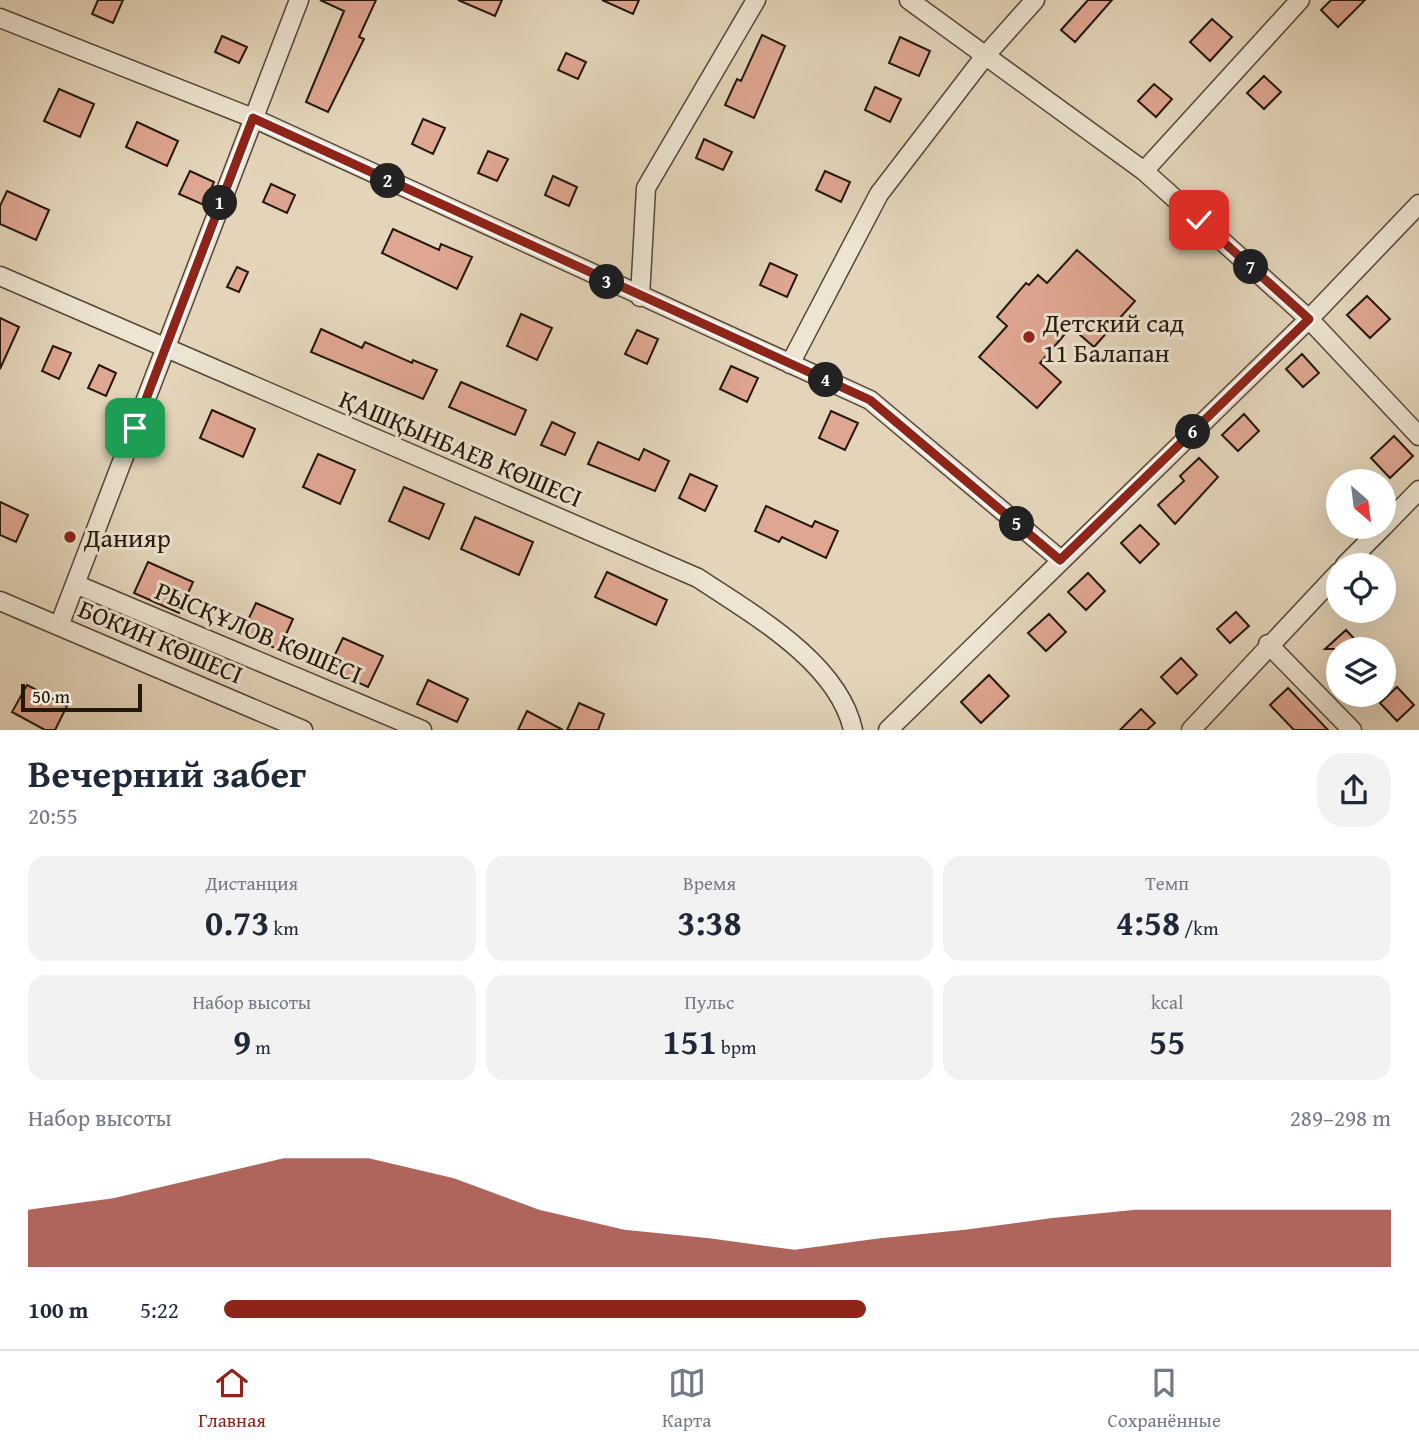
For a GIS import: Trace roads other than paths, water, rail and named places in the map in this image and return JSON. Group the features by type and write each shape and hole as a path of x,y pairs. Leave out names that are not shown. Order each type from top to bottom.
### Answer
{"street":[{"path":"59,626 299,0"},
{"path":"640,297 646,188 757,0"},
{"path":"909,0 1144,171 1309,319 1419,436"},
{"path":"790,364 879,194 985,55 1035,0"},
{"path":"1144,171 1300,0"},
{"path":"0,18 253,118 870,400 1060,560"},
{"path":"888,730 1309,319 1419,204"},
{"name":"ҚАШҚЫНБАЕВ КӨШЕСІ","path":"0,276 165,350 698,578 782,635 834,687 853,730"},
{"path":"1396,514 1419,490"},
{"path":"1357,553 1371,539"},
{"name":"РЫСҚҰЛОВ КӨШЕСІ","path":"75,584 422,730"},
{"path":"1191,730 1268,644 1326,585"},
{"name":"БОКИН КӨШЕСІ","path":"0,601 303,730"},
{"path":"1268,644 1352,730"}],"place":[{"name":"Детский сад 11 Балапан","path":"1029,337"},
{"name":"Данияр","path":"70,537"}]}
